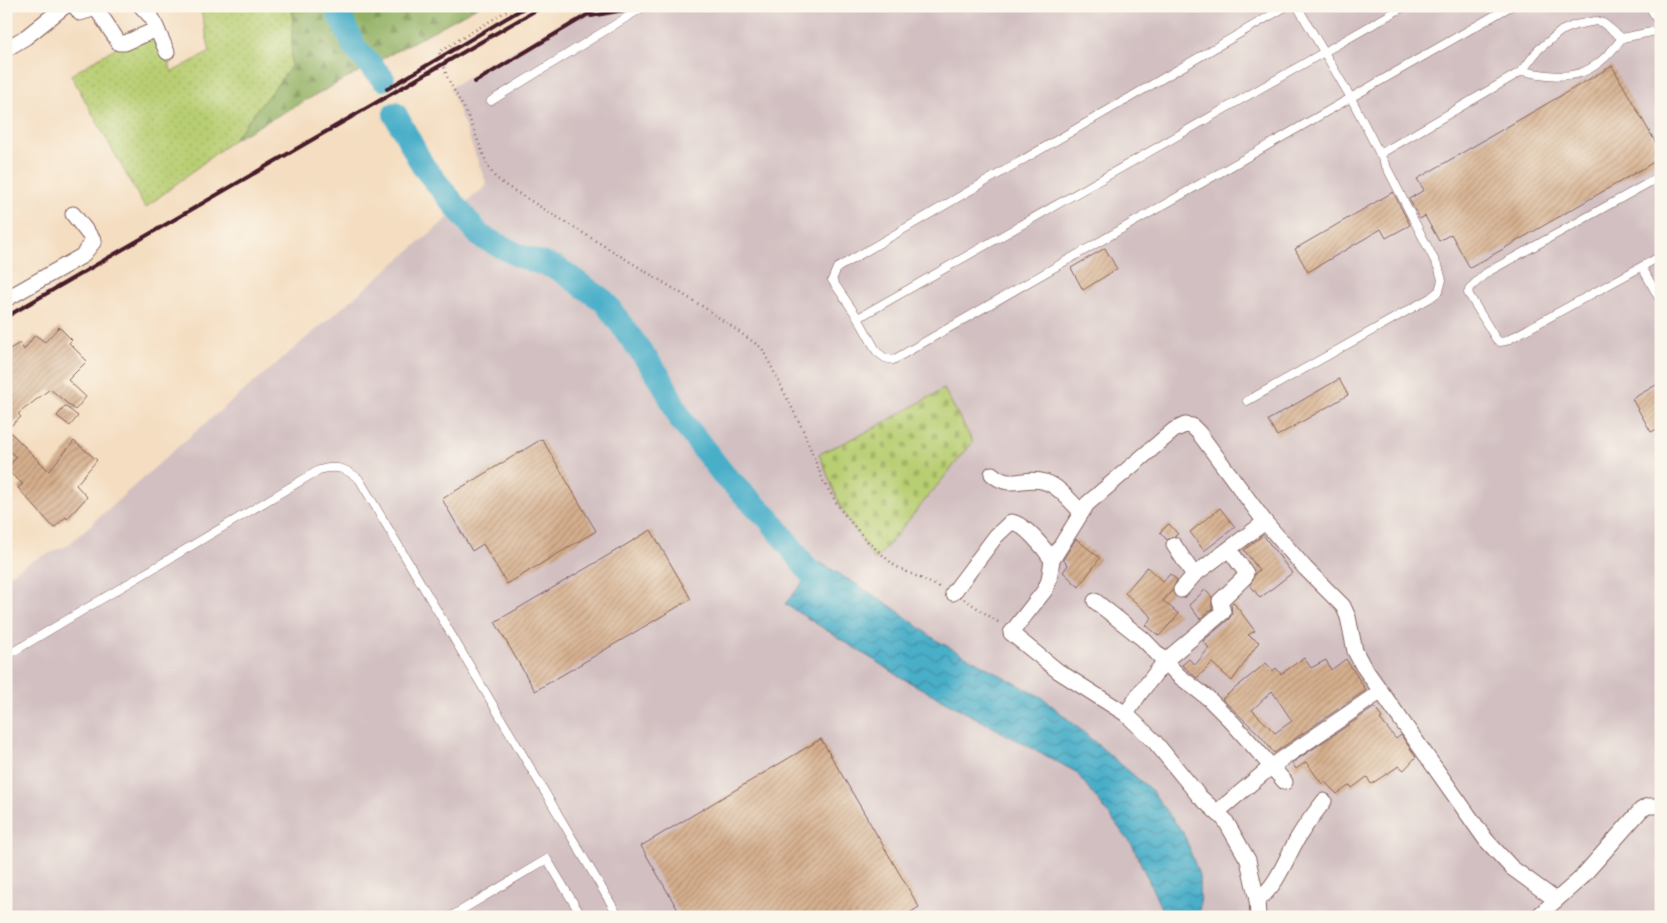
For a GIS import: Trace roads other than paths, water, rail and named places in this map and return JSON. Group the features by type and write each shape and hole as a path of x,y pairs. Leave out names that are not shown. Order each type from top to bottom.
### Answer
{"street":[{"path":"6,49 26,37 65,6"},
{"path":"75,6 80,13 96,8 119,43 125,43 157,29"},
{"path":"141,6 150,15 167,52"},
{"path":"6,299 82,256 90,249 94,241 73,214"},
{"path":"1258,917 1257,900 1248,860 1236,836 1217,812 1199,796 1155,742 1126,714 1058,671 1011,633 1048,585 1052,560 1071,532 1081,512 1108,484 1179,426 1188,425 1210,446 1265,522 1305,568 1343,606 1348,617 1355,651 1380,692 1486,840 1512,868 1556,900"},
{"path":"992,474 1003,482 1045,482 1061,492 1081,512"},
{"path":"953,593 996,536 1011,522 1019,525 1042,547 1052,560"},
{"path":"1181,590 1194,575 1265,522"},
{"path":"1174,545 1194,575"},
{"path":"1126,714 1140,692 1166,660 1223,612 1220,601 1245,577 1244,568 1229,549"},
{"path":"1095,601 1166,660 1179,676 1208,698 1285,782"},
{"path":"1217,812 1272,766 1380,692"},
{"path":"1257,900 1266,895 1298,838 1324,802"},
{"path":"1537,917 1580,879 1641,810 1654,804 1661,806"}],"lane":[{"path":"491,101 645,6"},
{"path":"1287,6 837,268 832,280 858,318 877,352 885,358 893,360 1511,6"},
{"path":"1247,401 1439,291 1442,280 1439,269 1351,98 1297,6"},
{"path":"858,318 1405,6"},
{"path":"1522,71 1557,78 1577,75 1602,61 1622,38 1661,28 1649,6"},
{"path":"1380,154 1522,71 1549,39 1575,25 1589,21 1603,23 1622,38"},
{"path":"1661,176 1486,273 1470,288 1468,293 1496,339 1500,342 1506,341 1661,256"},
{"path":"1642,267 1661,302"},
{"path":"6,656 319,470 332,466 346,469 359,479 619,917"},
{"path":"450,917 547,859 582,917"}],"water":[{"path":"820,562 891,606 936,640 1043,698 1151,790 1184,834 1199,875 1200,917 1165,917 1133,846 1076,772 902,678 785,604"}],"waterway":[{"path":"335,6 355,48 383,79"},
{"path":"395,114 423,166 480,236 522,257 557,268 604,301 661,379 681,420 724,475 770,520 830,599"}],"railway":[{"path":"387,89 527,6"},
{"path":"6,317 543,6"},
{"path":"475,82 602,6"},
{"path":"591,16 646,6"}]}
